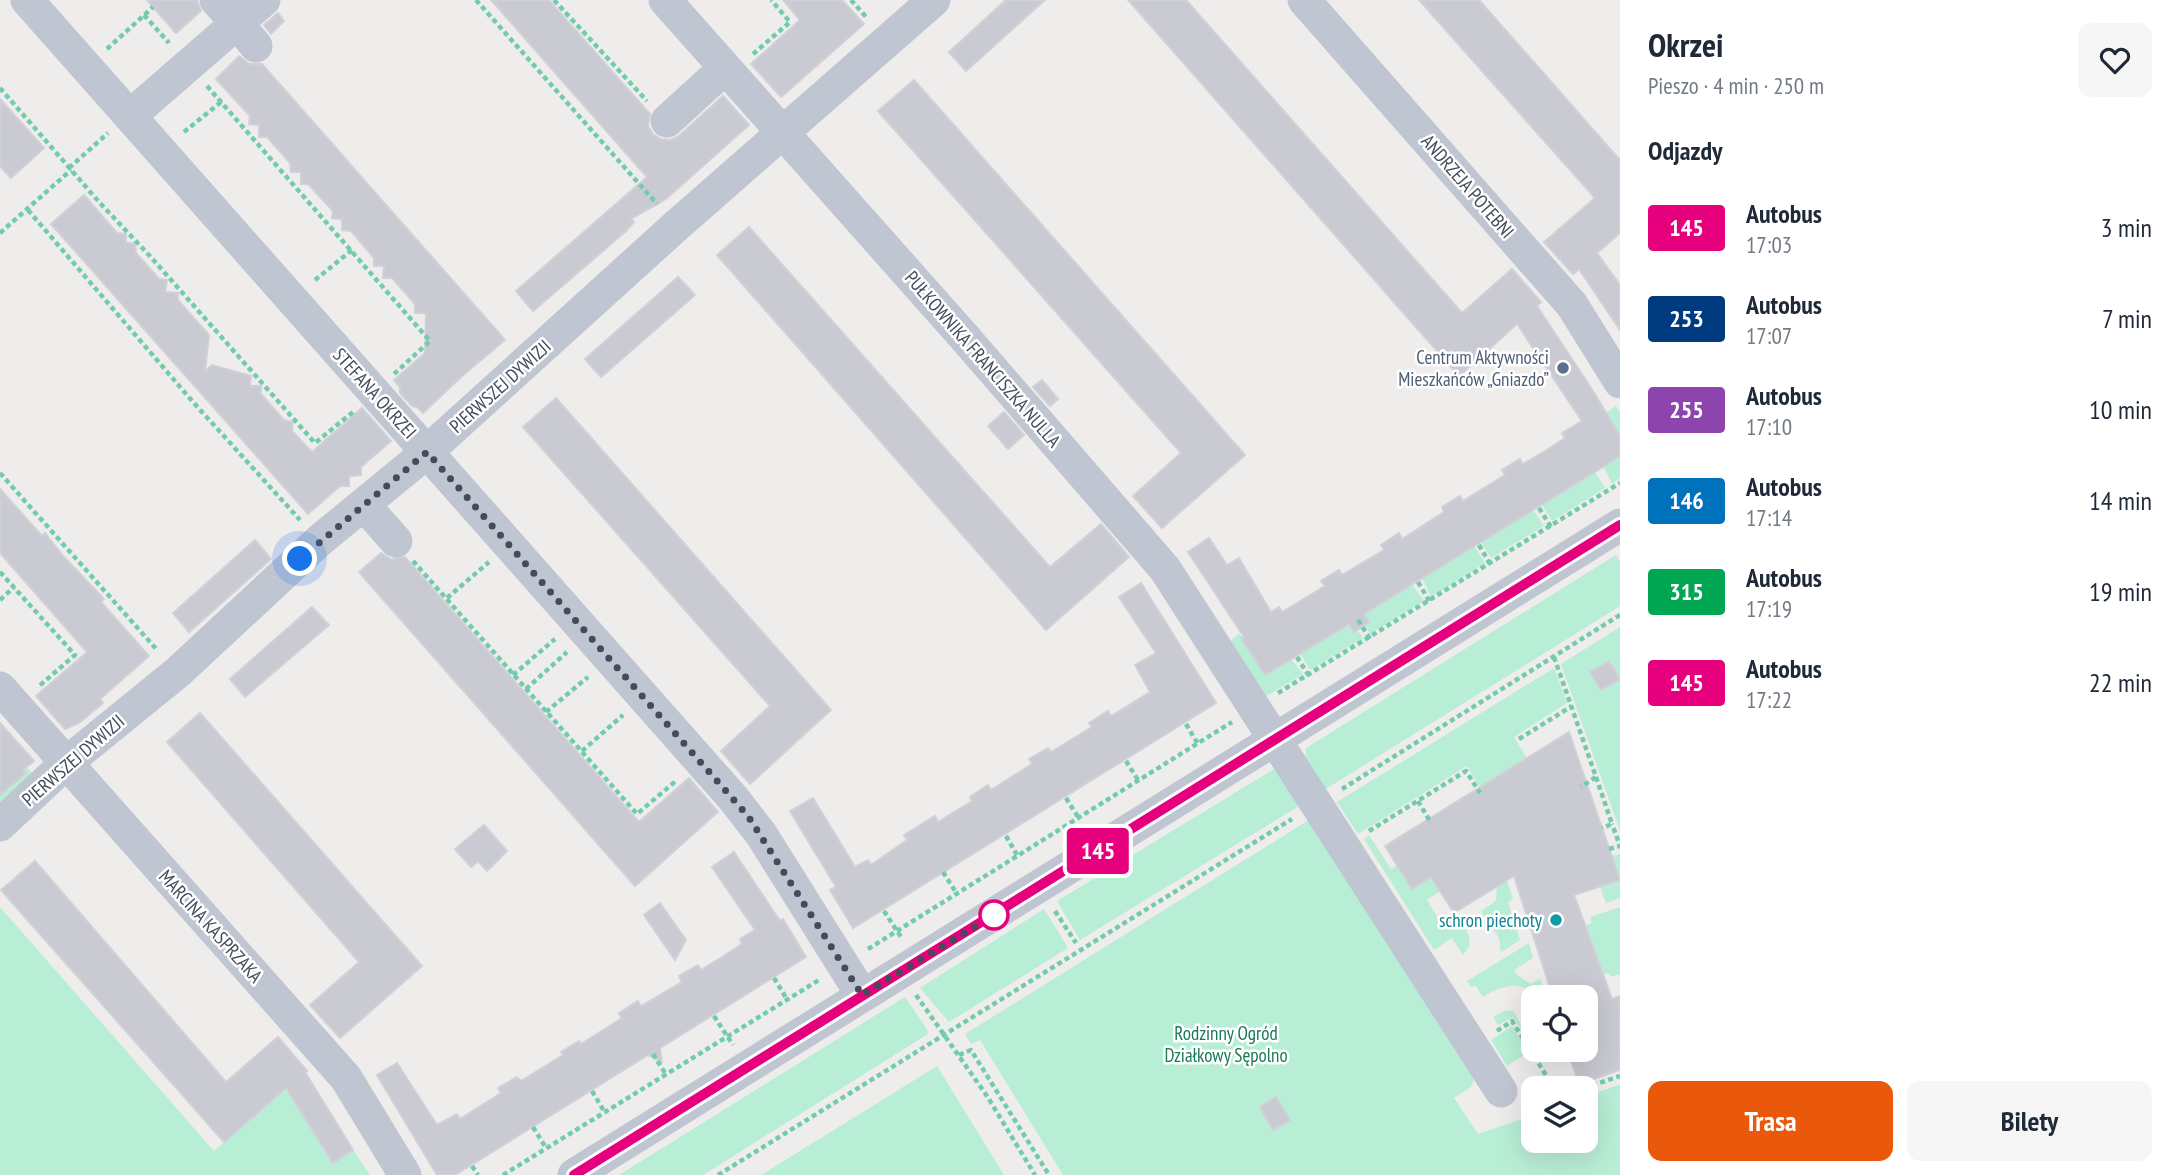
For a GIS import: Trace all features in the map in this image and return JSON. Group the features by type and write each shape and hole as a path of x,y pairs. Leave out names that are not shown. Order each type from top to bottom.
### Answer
{"street":[{"name":"STEFANA OKRZEI","path":"27,0 119,124 427,452 741,807 761,834 862,995"},
{"path":"119,124 191,66 264,0"},
{"name":"PUŁKOWNIKA FRANCISZKA NULLA","path":"665,0 737,63 782,132 1165,569 1501,1091"},
{"name":"PIERWSZEJ DYWIZJI","path":"0,825 66,763 178,672 320,540 427,452 676,226 934,0"},
{"name":"ANDRZEJA POTEBNI","path":"1304,0 1572,305 1620,382"},
{"path":"667,121 737,63"},
{"path":"363,505 396,541"},
{"path":"574,1175 1620,525"},
{"name":"MARCINA KASPRZAKA","path":"0,688 346,1078 405,1175"}],"path":[{"path":"476,0 676,226"},
{"path":"554,0 609,62 667,121"},
{"path":"737,63 790,22 771,0"},
{"path":"106,50 153,7"},
{"path":"191,66 430,341 392,376"},
{"path":"0,88 315,443 355,410"},
{"path":"180,135 221,102"},
{"path":"0,233 119,124"},
{"path":"28,210 193,402 320,540"},
{"path":"310,283 352,250"},
{"path":"0,472 178,672"},
{"path":"1275,695 1620,483"},
{"path":"1539,508 1555,533"},
{"path":"396,541 637,814 678,779"},
{"path":"1479,545 1494,570"},
{"path":"447,598 498,554"},
{"path":"0,572 75,655 37,689"},
{"path":"1418,582 1433,607"},
{"path":"0,600 14,587"},
{"path":"1341,789 1620,615"},
{"path":"1358,620 1373,645"},
{"path":"513,676 558,637"},
{"path":"526,689 569,650"},
{"path":"1297,657 1312,682"},
{"path":"1554,657 1620,846 1609,849"},
{"path":"547,712 589,676"},
{"path":"1519,739 1572,706"},
{"path":"582,751 626,713"},
{"path":"502,1175 897,932 1242,715"},
{"path":"1186,724 1202,750"},
{"path":"1126,761 1138,780"},
{"path":"1362,836 1466,771 1480,793"},
{"path":"1581,787 1596,777"},
{"path":"1066,798 1078,817"},
{"path":"1418,801 1431,823"},
{"path":"718,1175 1297,816"},
{"path":"1602,828 1612,824"},
{"path":"1006,836 1017,855"},
{"path":"943,872 957,894"},
{"path":"1040,887 1076,943"},
{"path":"884,911 906,944"},
{"path":"774,978 791,1006"},
{"path":"914,992 959,1055 1035,1175"},
{"path":"714,1016 737,1051"},
{"path":"1501,1028 1512,1021 1547,1076"},
{"path":"959,1055 971,1050 1049,1175"},
{"path":"653,1054 665,1073"},
{"path":"1598,1083 1620,1076"},
{"path":"592,1091 604,1111"},
{"path":"533,1127 546,1148"},
{"path":"472,1166 478,1175"}],"green space":[{"path":"1616,406 1620,412 1620,436 1606,413"},
{"path":"1620,456 1620,478 1612,484 1603,466"},
{"path":"1593,472 1605,488 1552,521 1543,504"},
{"path":"1533,510 1544,526 1491,558 1482,544 1483,541"},
{"path":"1473,547 1485,563 1431,597 1422,578"},
{"path":"1616,555 1620,562 1620,606 1321,792 1305,759 1306,748"},
{"path":"1412,584 1424,601 1370,634 1361,615"},
{"path":"1352,622 1363,638 1310,670 1302,653"},
{"path":"1620,627 1620,677 1610,661 1590,673 1601,690 1620,679 1620,831 1561,664"},
{"path":"1239,633 1265,675 1291,659 1303,674 1265,697 1230,642"},
{"path":"1554,668 1567,703 1514,737 1527,758 1480,788 1467,766 1358,834 1337,802"},
{"path":"27,767 39,782 0,817 0,791 4,792 25,773"},
{"path":"1274,769 1304,803 1080,940 1057,901"},
{"name":"Rodzinny Ogród Działkowy Sępolno","path":"1312,818 1474,1079 1471,1087 1454,1098 1478,1134 1521,1119 1521,1153 1598,1153 1598,1092 1620,1084 1620,1175 1063,1175 980,1040 971,1044 965,1034"},
{"path":"1369,835 1391,869 1397,865 1412,889 1431,878 1440,891 1427,900 1440,922 1454,913 1468,934 1469,944 1463,955 1452,938 1434,950 1364,839"},
{"path":"1498,852 1513,899 1508,902 1520,940 1501,952 1499,938 1481,911 1496,901"},
{"path":"1620,854 1620,898 1606,903 1600,887 1619,880 1611,856"},
{"path":"0,907 214,1151 286,1089 332,1163 353,1150 370,1175 0,1175"},
{"path":"1620,907 1620,974 1611,977 1609,973 1603,975 1586,925 1592,923 1590,917"},
{"path":"1044,909 1068,948 949,1022 920,988"},
{"path":"1529,943 1533,958 1514,970 1531,984 1540,978 1542,985 1510,986 1483,997 1476,986 1471,987 1467,981"},
{"path":"905,997 928,1034 703,1175 619,1175"},
{"path":"1513,1010 1521,1029 1513,1017 1498,1025 1493,1017"},
{"path":"1512,1026 1521,1040 1521,1057 1507,1066 1491,1040"},
{"path":"937,1066 1004,1175 761,1175"}],"building":[{"path":"147,0 197,0 201,11 176,33"},
{"path":"491,0 549,0 650,114 648,126 653,134 661,139 670,140 679,136 723,96 749,125 666,199 631,219 634,222 625,232 533,311 516,291 647,177"},
{"path":"783,0 842,0 864,24 781,97 751,64 800,20"},
{"path":"1006,0 1045,0 966,71 949,52"},
{"path":"1128,0 1186,0 1462,313 1512,269 1541,302 1537,306 1620,436 1620,456 1364,614 1369,622 1354,632 1349,624 1265,675 1241,638 1244,637 1188,552 1209,538 1227,565 1239,558 1271,612 1279,607 1282,612 1325,586 1321,581 1339,570 1342,575 1384,550 1381,545 1399,533 1402,539 1444,512 1442,507 1460,496 1463,501 1505,475 1502,470 1520,459 1523,464 1545,451 1565,438 1562,433 1582,421 1517,324 1459,376"},
{"path":"1419,0 1479,0 1620,160 1620,233 1597,253 1620,285 1620,330 1579,269 1573,274 1544,242 1595,198"},
{"path":"278,13 284,21 271,34 264,25"},
{"path":"239,56 250,64 262,64 505,340 423,413 400,393 400,387 394,380 425,353 426,313 415,313 415,304 392,278 383,278 384,266 374,266 374,258 351,231 342,230 342,219 332,218 333,211 308,184 301,184 301,172 291,172 290,163 267,137 259,137 259,125 249,124 250,116 216,79"},
{"path":"914,80 1245,455 1162,528 1133,496 1181,453 878,111"},
{"path":"0,99 44,148 11,178 0,166"},
{"path":"84,195 117,233 126,234 126,243 135,243 136,253 159,279 167,280 165,292 178,293 178,300 209,335 205,371 212,365 251,376 250,386 261,386 261,394 284,420 293,422 292,431 312,452 362,408 391,441 361,467 361,475 349,476 349,486 340,486 308,514 51,224"},
{"path":"749,227 1050,567 1101,524 1129,557 1046,630 717,255"},
{"path":"678,277 695,295 601,377 585,359"},
{"path":"1042,380 1058,399 1050,406 1033,387"},
{"path":"556,398 831,710 750,784 721,751 770,706 523,427"},
{"path":"1004,412 1024,435 1008,449 988,426"},
{"path":"0,489 42,536 45,533 104,599 101,602 149,656 100,699 103,703 79,723 65,729 36,696 87,652 0,553"},
{"path":"255,540 271,559 189,632 173,613"},
{"path":"381,553 391,559 405,557 639,822 689,778 718,812 635,886 359,572"},
{"path":"1141,583 1216,703 853,928 830,890 836,887 790,811 813,798 855,867 868,860 871,865 907,840 904,835 935,816 938,822 972,801 970,797 988,785 991,790 1032,764 1029,759 1048,748 1051,752 1092,727 1089,723 1108,711 1111,716 1150,692 1135,665 1156,653 1119,597"},
{"path":"312,607 329,625 245,697 230,679"},
{"path":"1609,661 1620,679 1601,690 1590,672"},
{"path":"200,713 422,966 340,1038 310,1005 359,962 167,742"},
{"path":"0,723 34,761 23,770 26,773 0,795"},
{"path":"1569,732 1620,880 1574,895 1612,999 1620,996 1620,1070 1598,1078 1576,1076 1571,1062 1598,1062 1598,985 1549,985 1514,876 1454,913 1431,877 1412,889 1385,846"},
{"path":"484,825 507,851 487,871 478,861 471,867 455,849"},
{"path":"734,852 780,921 783,919 806,957 660,1048 662,1062 648,1055 455,1175 437,1175 377,1075 397,1063 437,1125 457,1114 460,1119 501,1093 498,1088 517,1077 521,1081 563,1055 561,1052 579,1041 581,1044 622,1018 619,1013 638,1001 641,1006 682,982 679,976 698,965 701,970 742,944 740,939 755,930 712,867"},
{"path":"35,861 226,1082 278,1037 307,1071 305,1072 353,1150 333,1163 286,1088 224,1142 1,890"},
{"path":"660,903 686,940 675,960 644,915"},
{"path":"1276,1097 1290,1120 1273,1130 1260,1107"}],"bus line":[{"name":"145","path":"574,1175 1620,525"}],"place":[{"name":"Centrum Aktywności Mieszkańców „Gniazdo”","path":"1563,368"},
{"name":"schron piechoty","path":"1556,920"}],"route":[{"path":"300,559 427,452 748,816 862,995 994,915"}]}
